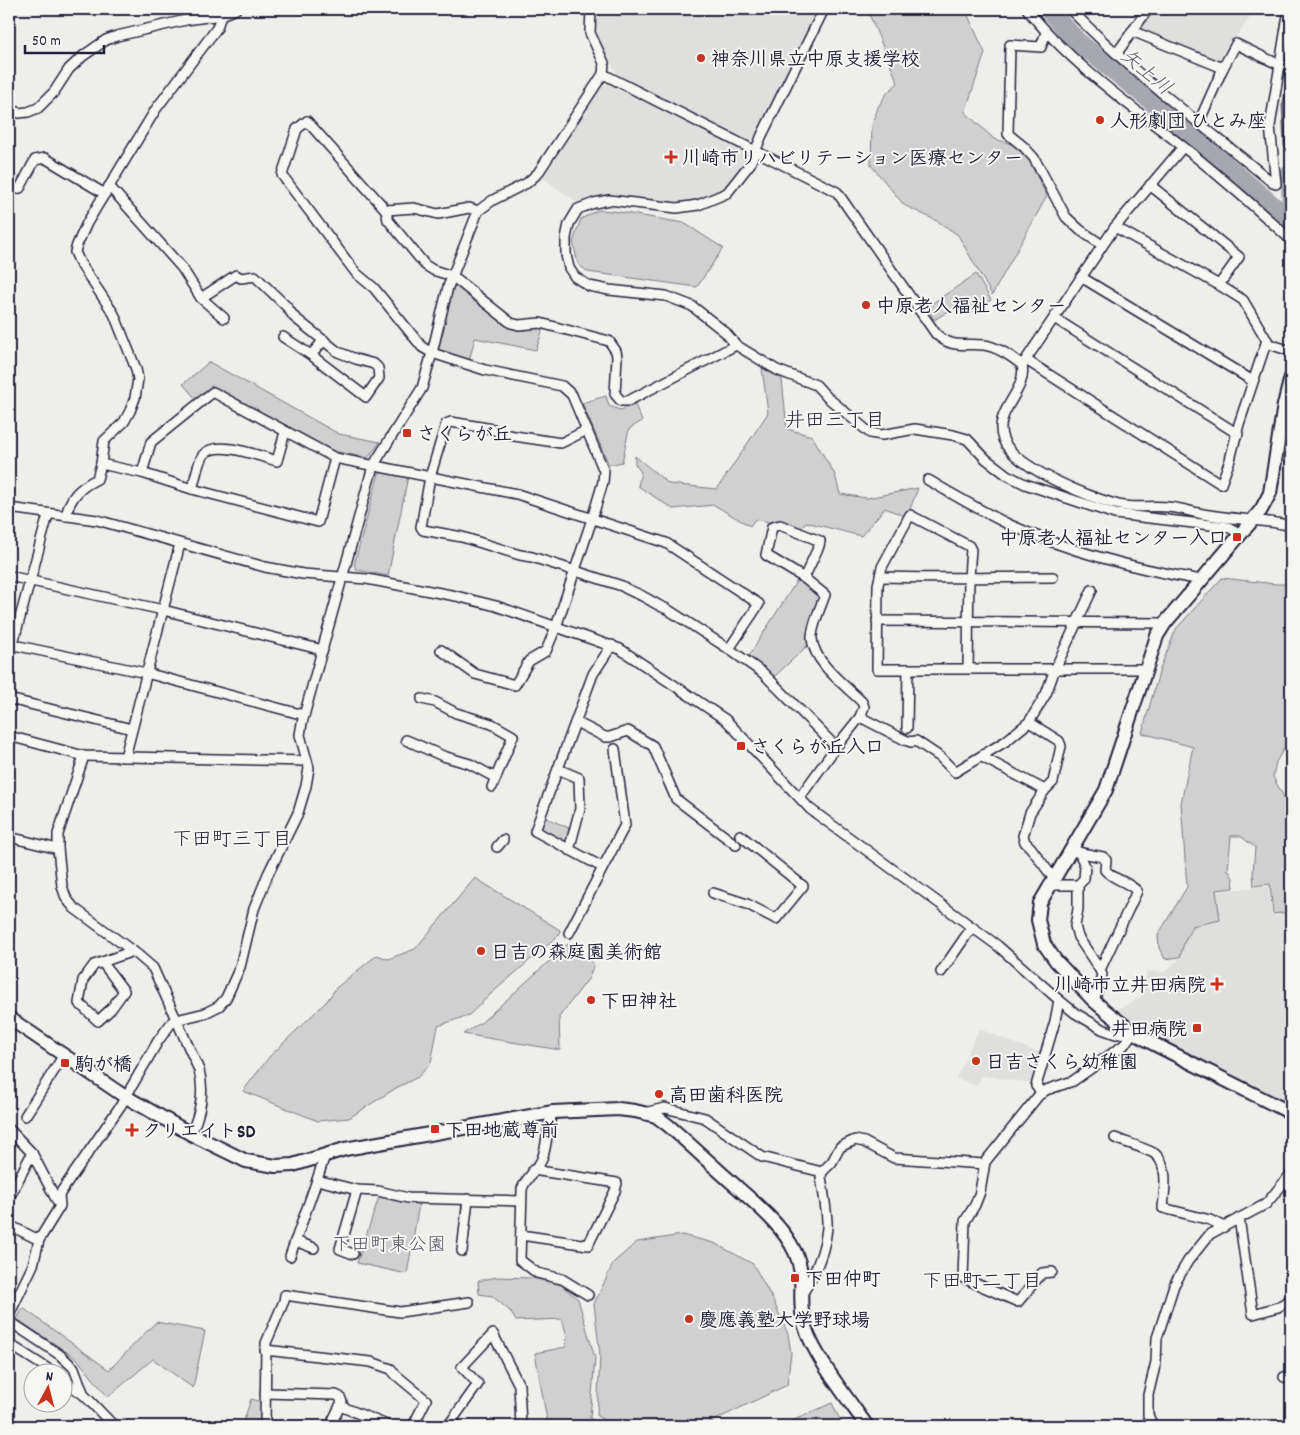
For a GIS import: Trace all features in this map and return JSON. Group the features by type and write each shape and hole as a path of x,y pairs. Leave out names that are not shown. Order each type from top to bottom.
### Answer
{"street":[{"path":"9,108 19,112 28,112 38,108 54,92 69,69 83,56 106,40 236,9"},
{"path":"9,1315 33,1265 39,1240 60,1206 59,1195 126,1096 158,1041 172,1022 204,1013 219,1006 226,998 240,967 254,909 268,874 298,813 306,786 309,768 300,735 304,715 373,466 422,388 452,276 478,211 493,200 527,183 538,173 603,74 604,64 590,33 591,9"},
{"path":"824,9 750,164 727,192 698,205 677,208 609,200 594,203 578,210 569,224 566,238 566,255 569,268 575,277 589,286 666,296 692,306 725,332 736,345 777,370 816,385 827,397 870,433 882,435 915,429 953,435 967,439 1007,475 1025,484 1115,514 1228,527 1241,534"},
{"path":"1027,9 1046,32 1125,102 1183,147 1291,240"},
{"path":"1070,9 1144,78 1276,184 1270,126 1289,9"},
{"path":"1117,53 1148,9"},
{"path":"66,516 69,504 83,486 97,479 104,441 127,417 135,398 138,379 136,369 114,314 80,263 75,252 87,223 156,109 217,28 221,14"},
{"path":"1132,31 1223,68"},
{"path":"1046,32 1041,47 1010,45 1008,134 1034,158 1066,217 1080,230 1102,245"},
{"path":"1199,122 1236,44 1280,65"},
{"path":"603,74 837,192 936,334 944,341 955,345 984,345 1024,363 1221,484 1238,434 1238,424 1267,340"},
{"path":"440,650 475,674 515,685 529,661 546,652 592,519 603,482 604,471 572,395 562,386 485,370 432,353 422,347 374,288 356,273 282,175 297,130 307,121 386,210 388,220 425,265 433,270 452,276 511,322 519,325 540,323 609,341 616,350 618,357 615,394 622,400 628,401 736,345"},
{"path":"1183,147 1115,227 1024,363 1022,381 1004,412 1001,424 1002,437 1007,448 1031,468 1058,483 1120,506 1153,505 1173,507 1210,516 1270,521 1291,526"},
{"path":"9,192 20,188 35,160 45,158 107,190 182,268 201,298 224,318"},
{"path":"1150,185 1239,257 1219,285"},
{"path":"386,210 414,208 438,214 469,208 478,211"},
{"path":"1115,227 1243,300 1269,344 1291,351"},
{"path":"201,298 236,275 241,278 254,276 287,307 294,317 338,352 374,364 378,368 378,378 366,397 311,355 283,337"},
{"path":"1081,277 1253,382"},
{"path":"1054,318 1238,434"},
{"path":"311,355 324,340"},
{"path":"1291,377 1284,405 1270,493 1253,520 1165,623 1158,636 1146,669 1121,750 1106,790 1075,851 1040,904 1038,920 1044,944 1056,961 1094,1001 1133,1032 1291,1113"},
{"path":"142,473 151,442 213,392 335,458 517,494 666,543 759,604 730,649"},
{"path":"587,430 561,443 501,434 493,429 451,422 446,424 430,477 422,530 462,537 532,557 622,586 631,593 643,596 730,649 763,673 836,747"},
{"path":"192,489 202,456 210,449 222,447 277,461 285,432"},
{"path":"101,464 142,473 192,489 318,522 335,458"},
{"path":"928,480 1008,524 1066,547 1172,575 1201,580"},
{"path":"9,508 97,520 265,567 303,574 367,579 456,596 496,606 612,645 726,720 810,809 998,946 1075,1013 1102,1029 1116,1034 1133,1032"},
{"path":"9,658 10,644 31,580 48,514"},
{"path":"968,669 970,623 968,577 971,550 969,546 910,514 882,567 878,585 877,669 908,669 968,669 1146,669"},
{"path":"800,798 860,717 864,707 862,702 819,660 812,638 825,595 804,578 766,555 772,527 780,525 820,541 804,578"},
{"path":"124,756 180,544"},
{"path":"9,576 163,610 323,650"},
{"path":"880,577 1053,577"},
{"path":"860,717 905,740 916,741 940,757 954,772 982,757 1006,741 1029,722 1046,694 1054,669 1092,590"},
{"path":"877,621 1165,623"},
{"path":"10,644 146,673 304,715"},
{"path":"602,867 535,831 593,674 612,645"},
{"path":"907,728 908,669"},
{"path":"9,699 132,728"},
{"path":"406,740 443,756 470,764 494,782 513,736 492,724 456,713 435,702 422,699"},
{"path":"576,722 605,737 628,731 653,746 676,799 736,845"},
{"path":"1029,722 1059,741 1061,746 1053,782 1044,790 1030,813 1023,836 1025,842 1053,882 1078,885"},
{"path":"9,736 84,756 308,761"},
{"path":"569,933 625,825 615,749"},
{"path":"84,756 58,834 61,879 66,898 74,908 153,968 199,1070 202,1085 199,1116 191,1134"},
{"path":"982,757 1044,790"},
{"path":"558,769 579,778 580,808 569,850"},
{"path":"712,893 747,904 776,919 803,886 740,835"},
{"path":"9,836 58,849"},
{"path":"1075,851 1085,866 1084,879 1078,885 1078,909 1075,926 1078,937 1102,975 1094,1001"},
{"path":"1075,851 1104,857 1106,860 1105,870 1112,878 1130,883 1137,891 1100,970"},
{"path":"941,972 972,927"},
{"path":"102,962 124,991 111,1009 98,1021 79,1003 83,980 94,965 102,962 133,951"},
{"path":"1042,1093 1036,1086 1055,1021 1058,1000"},
{"path":"9,1018 126,1096 191,1134 246,1161 278,1170 345,1149 552,1112 618,1109 647,1112 656,1116 761,1209 786,1236 801,1268 801,1312 804,1325 812,1343 867,1426"},
{"path":"1052,1272 1042,1273 1018,1302 963,1278 965,1221 975,1205 980,1192 984,1164 1021,1115 1042,1093 1073,1081 1124,1045 1133,1032"},
{"path":"25,1116 64,1056"},
{"path":"647,1112 665,1108 705,1118 762,1157 822,1172"},
{"path":"552,1112 541,1161 524,1181 522,1189 520,1260 537,1273 562,1279 588,1295"},
{"path":"9,1129 32,1153 60,1206"},
{"path":"1115,1138 1156,1154 1163,1166 1162,1208 1210,1220 1224,1227"},
{"path":"802,1294 817,1266 827,1226 822,1172 832,1162 840,1147 855,1140 864,1142 894,1158 984,1164"},
{"path":"9,1198 32,1153"},
{"path":"290,1256 318,1180 325,1155"},
{"path":"521,1235 588,1245 615,1191 617,1183 533,1170"},
{"path":"1153,1426 1148,1415 1148,1395 1156,1362 1157,1338 1174,1285 1188,1261 1210,1234 1266,1204 1291,1174"},
{"path":"318,1180 357,1190 378,1191 408,1198 521,1201"},
{"path":"353,1254 340,1249 357,1190"},
{"path":"462,1251 468,1199"},
{"path":"1239,1218 1253,1314 1278,1307 1291,1299"},
{"path":"9,1225 39,1240"},
{"path":"296,1241 314,1248"},
{"path":"265,1426 266,1343 285,1296 400,1312 469,1302"},
{"path":"9,1321 60,1354 74,1368 84,1395"},
{"path":"448,1426 478,1384 462,1367 493,1334 519,1385 522,1426"},
{"path":"9,1344 37,1362"},
{"path":"265,1350 371,1362 391,1369 426,1400 413,1426"},
{"path":"72,1386 84,1395 114,1426"},
{"path":"265,1394 336,1395 340,1397 342,1402 332,1426"},
{"path":"340,1406 389,1426"}],"shaded area":[{"name":"神奈川県立中原支援学校","path":"595,9 818,9 755,139 748,140 618,75 597,41 594,28"},
{"path":"1149,9 1255,9 1220,63 1140,31 1139,24"},
{"path":"610,83 743,149 747,159 732,181 712,196 698,201 684,204 667,203 602,195 589,197 579,204 543,178 602,86"},
{"name":"川崎市立井田病院","path":"1269,886 1272,916 1291,914 1291,1107 1161,1042 1115,1011 1141,997 1147,971 1165,972 1178,960 1189,924 1220,891"},
{"path":"979,1029 1042,1054 1033,1083 982,1076 977,1086 956,1078"}],"green space":[{"path":"867,9 965,9 985,53 965,112 994,139 1022,147 1047,196 992,295 958,235 937,221 904,205 871,165 872,126 878,107 887,93 898,83"},
{"path":"598,210 684,223 723,248 697,287 588,272 578,264 573,242 581,219"},
{"path":"976,274 991,300 969,314 962,303 934,320 927,307"},
{"path":"459,284 513,328 525,330 542,327 536,350 475,338 469,361 439,350 437,345 452,287"},
{"path":"209,362 339,434 380,442 368,458 333,451 213,386 196,399 183,384"},
{"path":"762,368 782,379 787,429 812,436 835,475 840,494 867,498 918,488 907,517 885,508 861,536 806,522 800,529 755,519 750,526 714,505 673,509 638,486 641,472 635,464 635,456 669,484 717,489 768,413"},
{"path":"606,396 609,406 620,410 635,405 642,421 629,429 622,462 609,465 582,403"},
{"path":"383,471 408,476 388,576 357,570 354,565 379,473"},
{"path":"1222,578 1291,584 1291,736 1276,762 1273,777 1291,810 1291,912 1273,914 1270,884 1254,886 1255,847 1240,836 1231,836 1228,870 1233,878 1234,888 1216,890 1220,920 1192,926 1180,957 1165,959 1159,948 1158,935 1187,887 1181,803 1193,747 1142,733 1160,669 1176,629"},
{"path":"798,579 816,593 819,598 810,627 808,645 774,677 748,657"},
{"path":"544,817 571,829 569,841 564,844 538,830"},
{"path":"475,878 560,930 559,935 469,1015 438,1026 431,1063 418,1077 396,1088 349,1118 318,1121 243,1091 270,1056 327,1001 336,988 377,955 388,959 415,949"},
{"path":"568,944 594,964 589,978 559,1017 560,1050 463,1034 482,1022"},
{"name":"下田町東公園","path":"379,1197 419,1204 407,1274 357,1263"},
{"name":"慶應義塾大学野球場","path":"682,1235 714,1243 753,1264 773,1300 788,1334 791,1353 787,1385 703,1426 614,1426 597,1416 600,1356 594,1304 614,1262 637,1242"},
{"path":"496,1277 532,1278 561,1285 578,1299 595,1358 590,1418 601,1426 548,1426 535,1353 566,1347 567,1336 562,1319 516,1321 510,1311 492,1296 479,1294 478,1281"},
{"path":"23,1308 109,1370 156,1322 205,1331 193,1388 153,1359 108,1397 77,1359 17,1319"},
{"path":"251,1399 262,1402 260,1426 242,1426"},
{"path":"832,1403 843,1426 781,1426"}],"waterway":[{"name":"矢上川","path":"1048,9 1077,41 1144,95 1291,221"},
{"path":"1285,146 1283,106 1291,71"},
{"path":"1290,174 1291,199"}],"place":[{"name":"神奈川県立中原支援学校","path":"701,58"},
{"name":"人形劇団 ひとみ座","path":"1100,120"},
{"name":"川崎市リハビリテーション医療センター","path":"671,157"},
{"name":"中原老人福祉センター","path":"866,305"},
{"name":"さくらが丘","path":"407,433"},
{"name":"中原老人福祉センター入口","path":"1237,537"},
{"name":"さくらが丘入口","path":"741,746"},
{"name":"日吉の森庭園美術館","path":"481,951"},
{"name":"川崎市立井田病院","path":"1217,984"},
{"name":"下田神社","path":"591,1000"},
{"name":"井田病院","path":"1197,1028"},
{"name":"日吉さくら幼稚園","path":"976,1061"},
{"name":"駒が橋","path":"65,1063"},
{"name":"高田歯科医院","path":"659,1094"},
{"name":"下田地蔵尊前","path":"435,1129"},
{"name":"クリエイトSD","path":"132,1130"},
{"name":"下田仲町","path":"795,1278"},
{"name":"慶應義塾大学野球場","path":"689,1319"}],"district":[{"name":"井田三丁目","path":"835,419"},
{"name":"下田町三丁目","path":"232,838"},
{"name":"下田町二丁目","path":"982,1280"}]}
